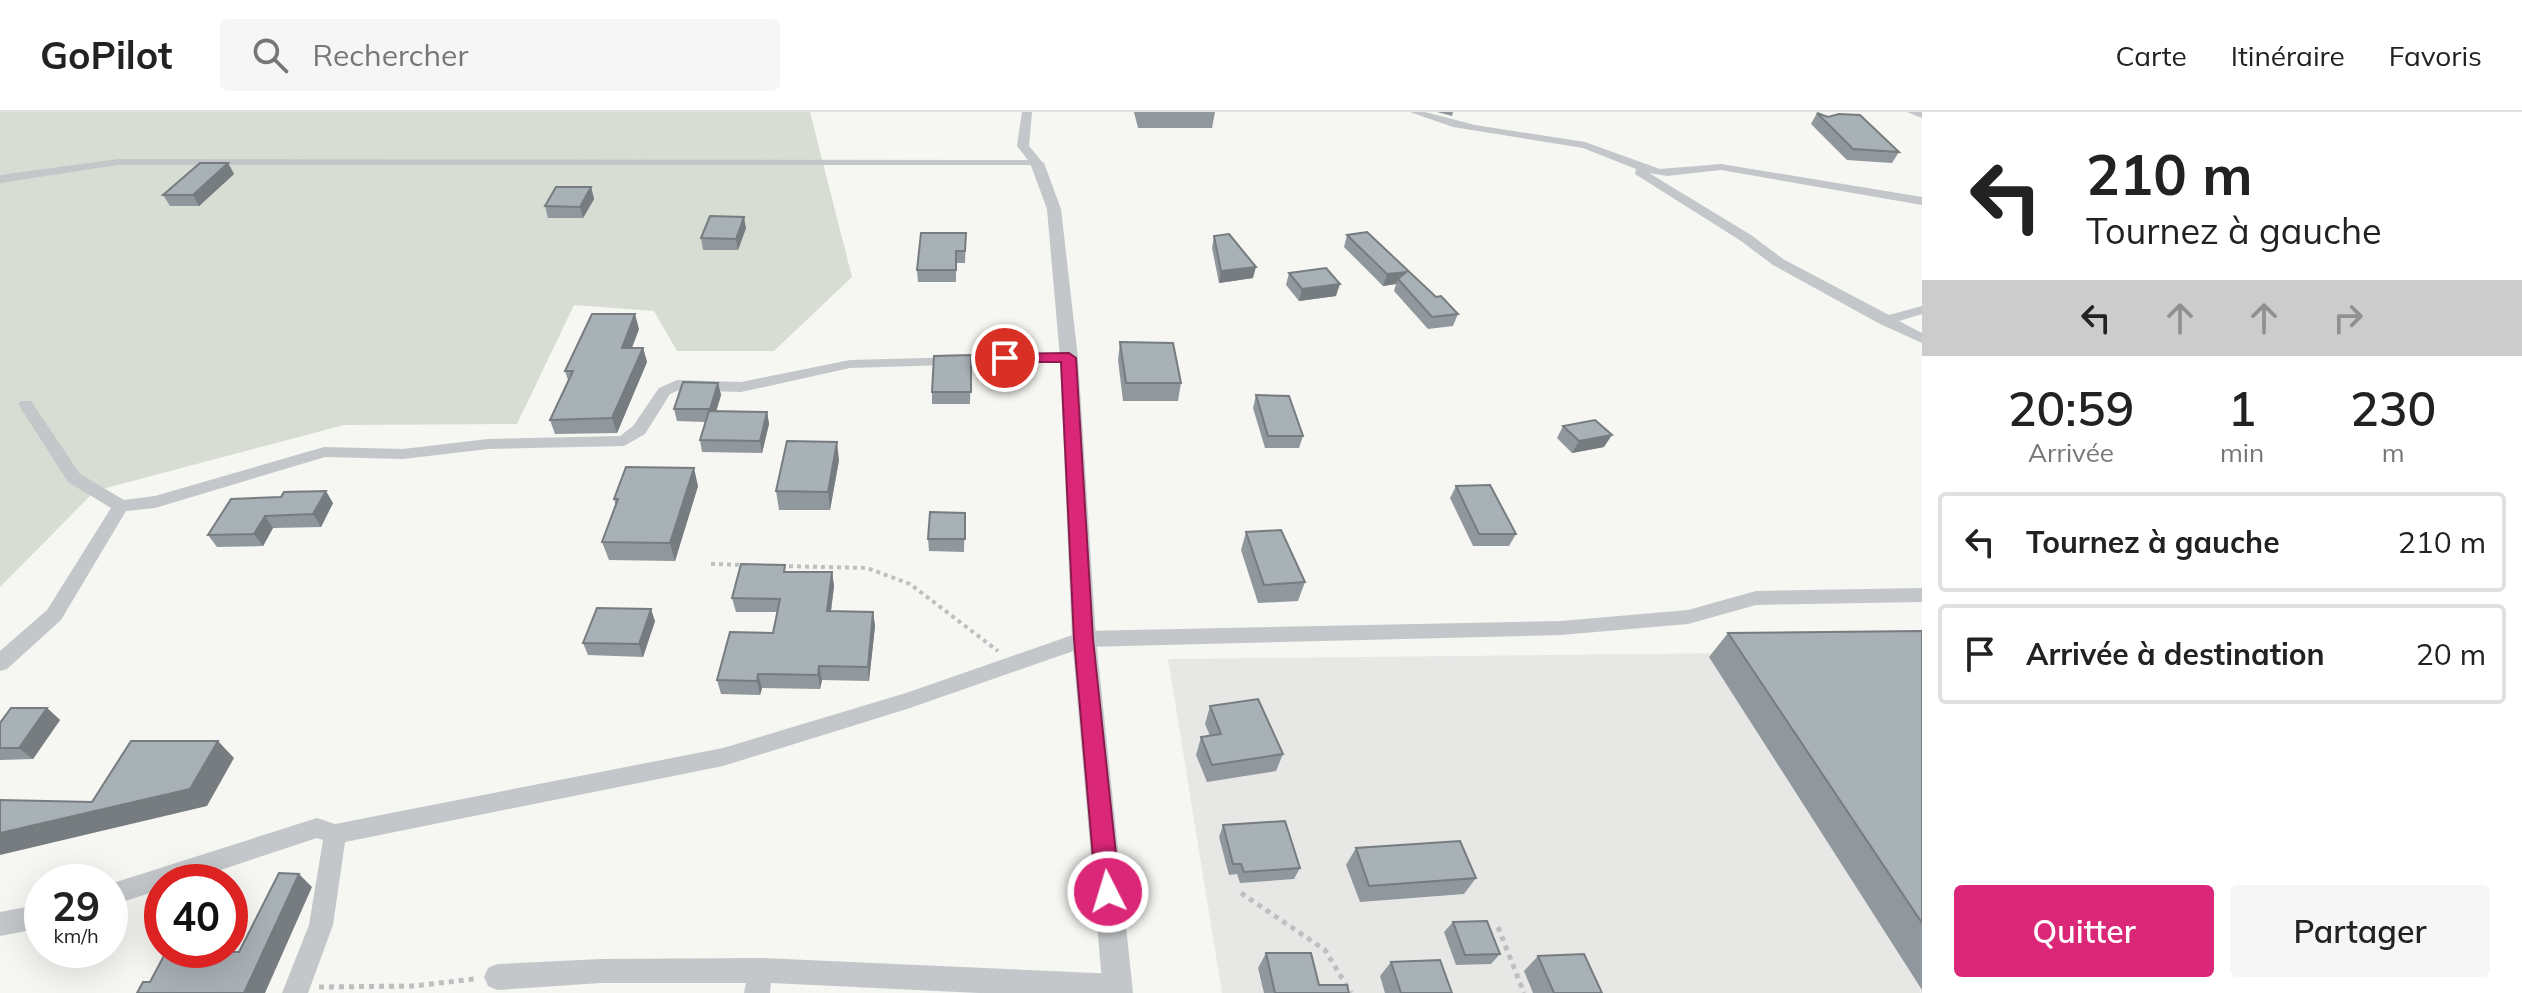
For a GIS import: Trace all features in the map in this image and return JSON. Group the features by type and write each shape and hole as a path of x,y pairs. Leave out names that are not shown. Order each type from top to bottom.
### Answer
{"street":[{"path":"497,977 601,971 759,982 1118,990 1084,639 1069,358 1054,209 1037,163 1023,146 1027,112"},
{"path":"1415,112 1464,124 1581,144 1627,164 1746,238 1778,262 1922,339"},
{"path":"1912,112 1922,115"},
{"path":"0,179 118,162 1037,163"},
{"path":"1627,164 1670,172 1696,167 1721,167 1922,201"},
{"path":"1885,321 1922,310"},
{"path":"26,404 74,478 121,506 155,502 324,452 403,454 488,444 624,441 639,430 664,391 677,385 741,387 850,364 1069,358"},
{"path":"0,663 54,615 121,506"},
{"path":"128,889 317,828 335,834 723,757 907,701 1084,639 1547,628 1688,617 1756,598 1922,595"},
{"path":"296,990 321,925 335,834"},
{"path":"0,924 24,919"}],"path":[{"path":"711,564 758,565"},
{"path":"774,566 867,568 910,584 1013,663"},
{"path":"1241,893 1325,950 1351,993"},
{"path":"1498,927 1524,993"},
{"path":"296,990 414,986 497,977"}],"shaded area":[{"path":"0,112 810,112 852,277 774,351 677,351 654,311 574,305 517,424 344,425 95,491 0,587"},
{"path":"1922,651 1922,993 1222,993 1168,659"}],"building":[{"path":"1817,113 1828,117 1860,115 1899,152 1853,149"},
{"path":"200,163 228,163 193,195 163,195"},
{"path":"556,187 591,187 580,207 545,206"},
{"path":"710,216 744,217 736,239 701,238"},
{"path":"1367,232 1458,314 1432,317 1398,279 1406,272 1387,274 1347,235"},
{"path":"921,233 966,233 965,251 956,251 956,270 917,270"},
{"path":"1229,234 1256,267 1221,271 1214,236"},
{"path":"1326,268 1340,284 1302,289 1289,273"},
{"path":"592,314 635,314 622,348 643,348 612,418 550,420 573,371 565,371"},
{"path":"1120,342 1173,343 1181,383 1126,383"},
{"path":"971,355 971,392 932,392 934,356"},
{"path":"683,382 718,383 710,409 674,409"},
{"path":"1256,395 1289,396 1303,436 1268,436"},
{"path":"709,411 767,412 760,441 700,440"},
{"path":"1595,420 1612,435 1579,441 1563,426"},
{"path":"787,441 837,442 828,492 776,491"},
{"path":"626,467 694,468 670,543 602,542"},
{"path":"1490,485 1516,534 1479,534 1456,486"},
{"path":"326,491 313,514 265,516 254,534 208,535 231,499 281,497 284,492"},
{"path":"930,512 965,513 965,539 928,539"},
{"path":"1281,530 1305,582 1264,585 1246,532"},
{"path":"741,564 785,565 784,572 832,572 827,611 873,612 868,667 819,666 818,675 758,674 757,681 717,680 730,632 773,633 780,599 732,598"},
{"path":"597,608 651,609 639,644 583,643"},
{"path":"1922,631 1922,923 1728,633"},
{"path":"1258,699 1283,754 1212,765 1201,737 1221,734 1210,706"},
{"path":"11,708 47,708 19,748 0,748 0,723"},
{"path":"131,741 218,741 190,789 0,833 0,800 92,802"},
{"path":"1285,821 1300,868 1244,872 1241,864 1233,864 1223,825"},
{"path":"1460,841 1476,878 1369,886 1356,848"},
{"path":"279,873 299,874 244,993 137,993 143,982 150,982 157,968 248,968 248,934"},
{"path":"1487,921 1500,954 1465,955 1453,922"},
{"path":"1266,953 1311,953 1319,985 1347,985 1349,993 1275,993"},
{"path":"1584,954 1602,993 1554,993 1538,956"},
{"path":"1440,960 1452,993 1401,993 1391,962"}],"route":[{"path":"1005,358 1069,358 1084,639 1108,892"}]}
